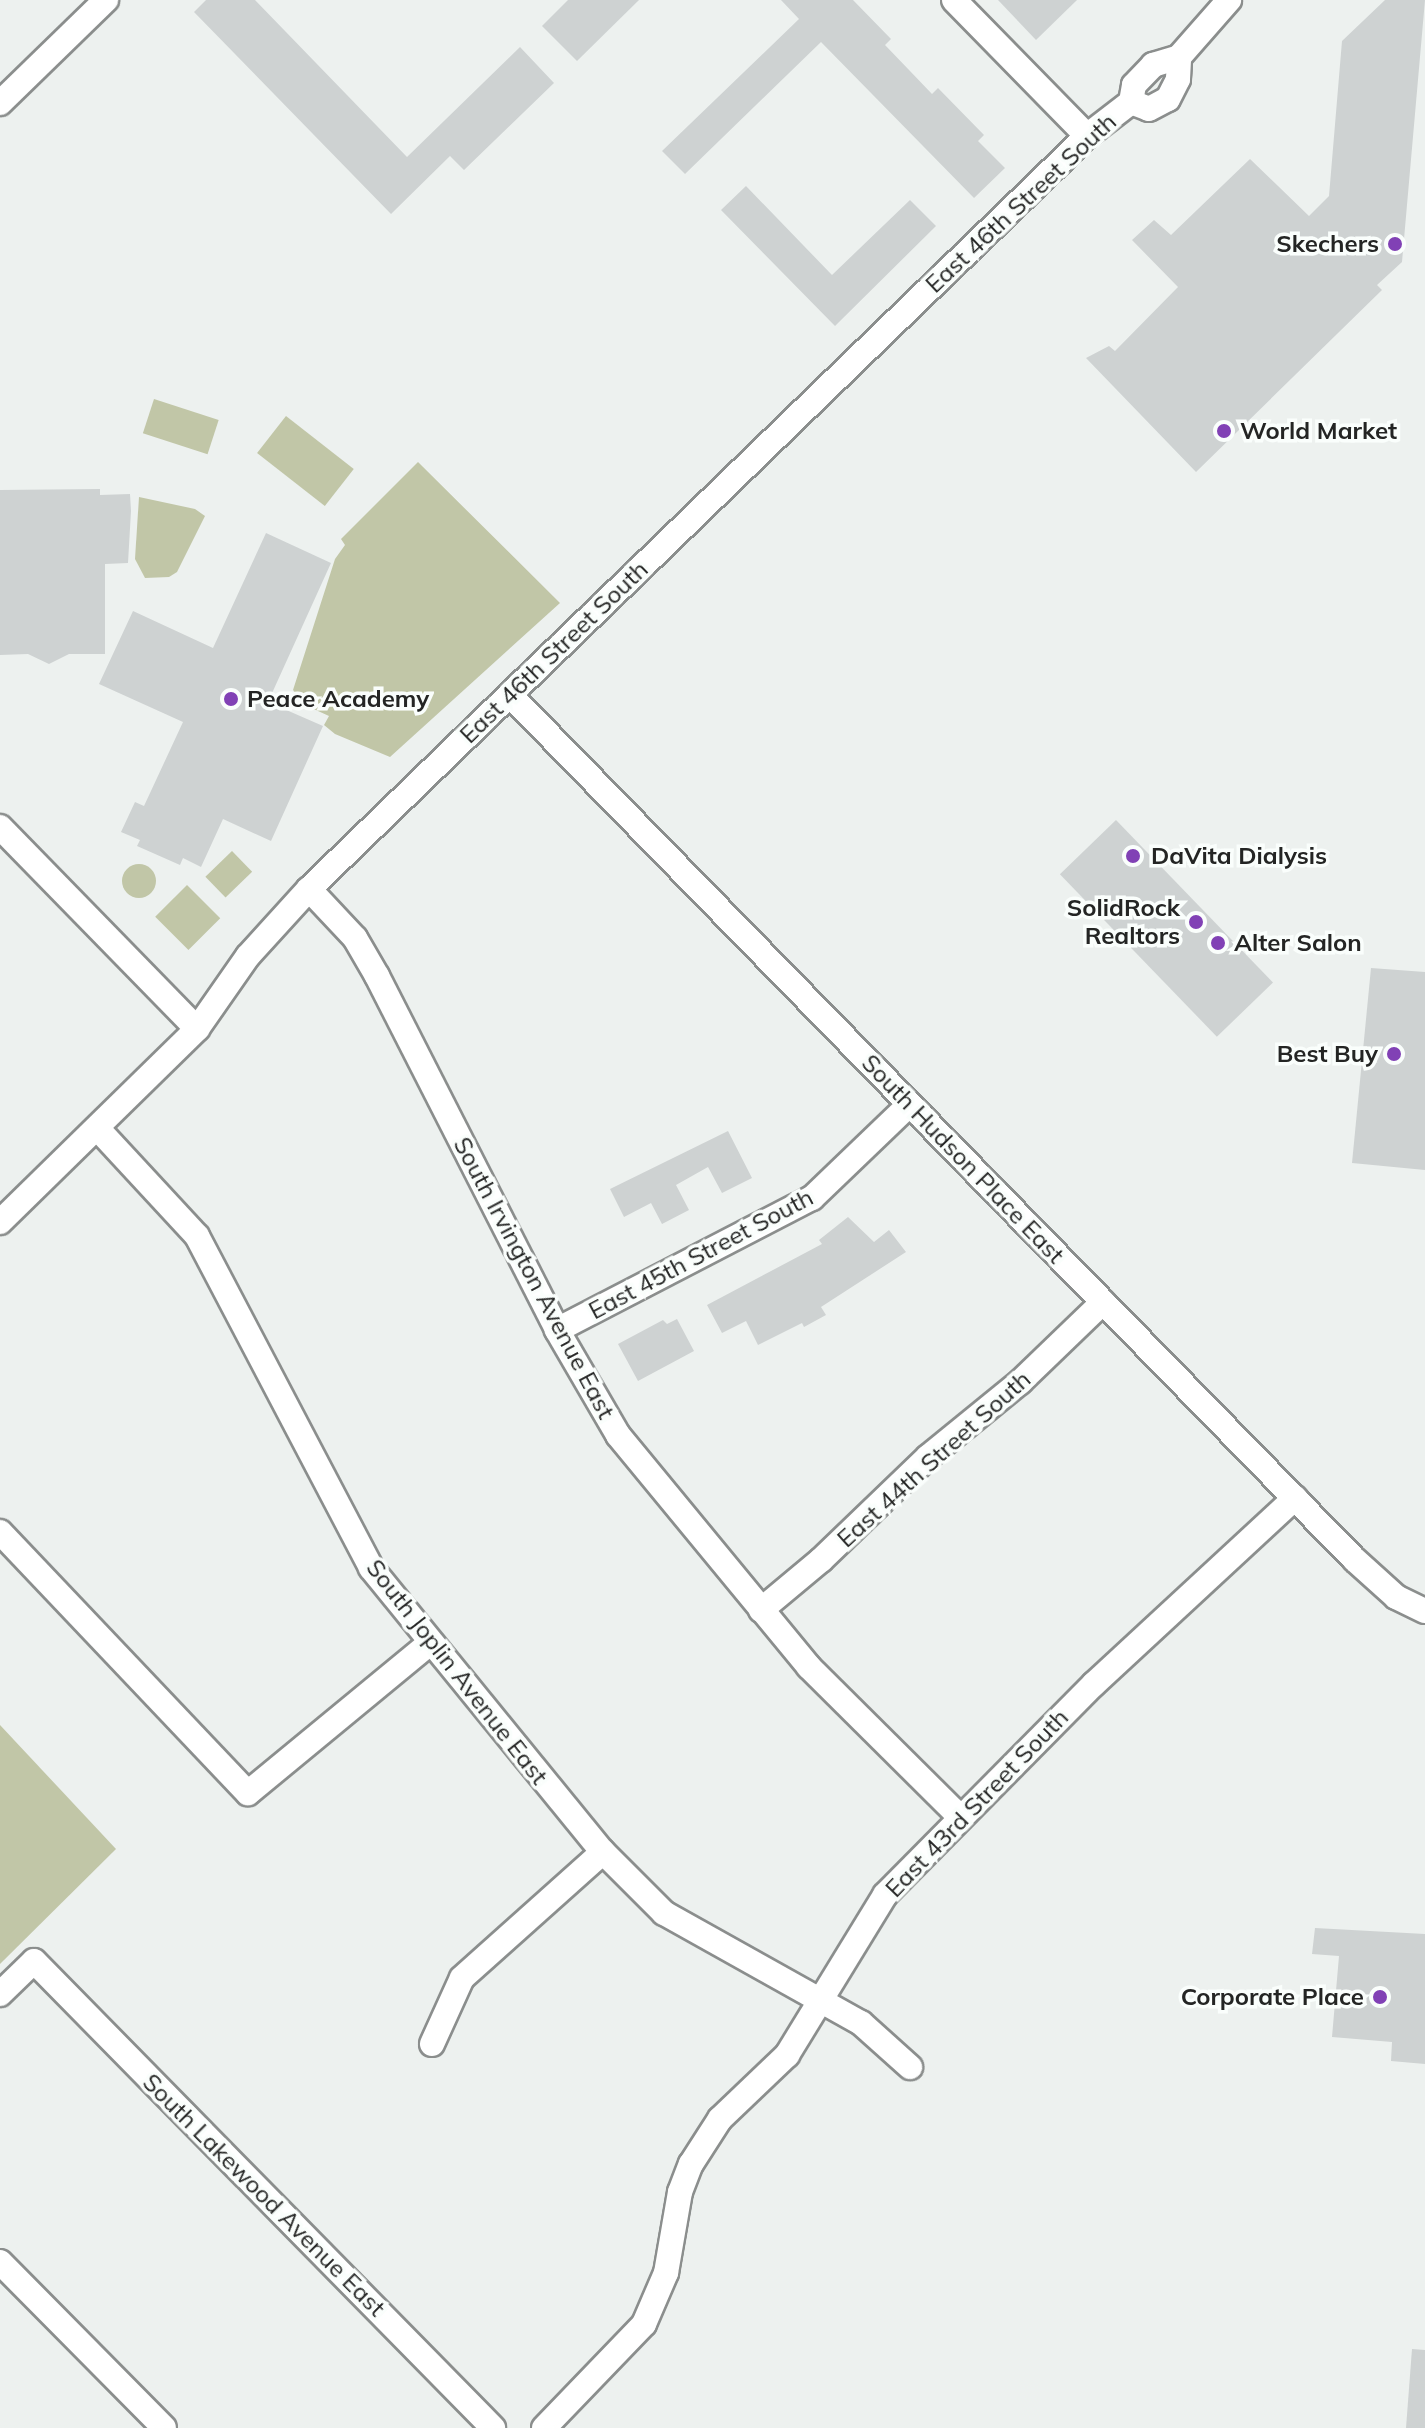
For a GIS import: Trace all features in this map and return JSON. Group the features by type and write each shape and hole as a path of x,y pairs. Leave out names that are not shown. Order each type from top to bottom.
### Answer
{"street":[{"path":"0,103 106,0"},
{"path":"954,0 1087,136"},
{"name":"East 46th Street South","path":"0,1222 197,1029 248,956 309,889 1087,136 1131,102 1134,85 1153,65 1179,57 1229,0"},
{"name":"East 46th Street South","path":"1131,102 1149,109 1168,99 1178,79 1179,57"},
{"name":"South Hudson Place East","path":"510,695 719,904 909,1105 1375,1580 1425,1611"},
{"path":"0,827 197,1029"},
{"name":"South Irvington Avenue East","path":"309,889 355,938 377,976 557,1330 618,1435 809,1667 960,1817"},
{"name":"East 45th Street South","path":"557,1330 812,1198 909,1105"},
{"name":"South Joplin Avenue East","path":"97,1128 197,1236 371,1568 429,1644 603,1852 664,1913 861,2023 910,2067"},
{"name":"East 44th Street South","path":"761,1610 821,1560 928,1457 1020,1382 1103,1302"},
{"name":"East 43rd Street South","path":"544,2428 644,2324 666,2273 680,2192 691,2164 720,2119 787,2055 885,1895 960,1817 1295,1498"},
{"path":"0,1532 248,1793 429,1644"},
{"path":"432,2044 462,1978 603,1852"},
{"name":"South Lakewood Avenue East","path":"0,1994 34,1961 493,2428"},
{"path":"0,2262 164,2428"}],"green space":[{"path":"154,399 219,420 208,454 143,433"},
{"path":"286,416 354,469 325,506 257,453"},
{"path":"418,462 560,603 390,757 335,734 324,725 329,716 307,706 293,690 335,559 345,545 341,539"},
{"path":"139,497 195,509 205,516 177,572 169,577 145,578 135,559"},
{"path":"232,851 252,872 226,898 205,877"},
{"path":"139,864 151,869 156,881 151,893 139,898 127,893 122,881 127,869"},
{"path":"187,885 220,918 188,950 155,917"},
{"path":"0,1725 116,1849 0,1964"}],"building":[{"path":"206,0 255,0 407,157 520,47 554,83 464,170 450,156 391,214 194,12"},
{"path":"568,0 639,0 577,61 542,26"},
{"path":"781,0 853,0 891,39 885,45 932,94 938,88 984,135 978,141 1005,168 974,198 821,42 685,174 662,151 799,19"},
{"path":"998,0 1077,0 1036,40"},
{"path":"1385,0 1425,0 1402,262 1377,285 1382,290 1196,472 1086,358 1109,346 1115,351 1178,287 1132,240 1154,220 1171,235 1250,159 1309,216 1329,196 1342,41"},
{"path":"746,186 832,275 910,200 936,226 835,326 721,210"},
{"path":"100,489 100,495 130,494 131,511 128,563 105,564 105,654 69,654 49,664 28,654 0,655 0,490"},
{"name":"Peace Academy","path":"266,533 331,563 268,702 323,726 271,841 223,819 201,867 183,858 180,865 137,846 140,840 121,832 135,802 144,806 183,722 99,684 133,611 213,648"},
{"path":"1116,820 1273,983 1217,1037 1060,874"},
{"name":"Best Buy","path":"1371,968 1425,972 1425,1170 1352,1163"},
{"path":"728,1131 752,1178 722,1193 708,1167 676,1185 689,1210 662,1224 651,1203 624,1217 610,1189"},
{"path":"848,1217 874,1242 889,1230 906,1252 821,1307 826,1315 804,1327 802,1323 758,1345 746,1321 722,1333 707,1305 822,1244 819,1240"},
{"path":"677,1319 694,1351 638,1381 618,1344 663,1320 667,1324"},
{"name":"Corporate Place","path":"1315,1928 1425,1934 1425,2064 1391,2061 1392,2042 1332,2037 1339,1956 1312,1954"},
{"path":"1412,2349 1425,2350 1425,2428 1406,2428"}],"place":[{"name":"Skechers","path":"1395,244"},
{"name":"World Market","path":"1224,431"},
{"name":"Peace Academy","path":"231,699"},
{"name":"DaVita Dialysis","path":"1133,856"},
{"name":"SolidRock Realtors","path":"1196,922"},
{"name":"Alter Salon","path":"1218,943"},
{"name":"Best Buy","path":"1394,1054"},
{"name":"Corporate Place","path":"1380,1997"}]}
